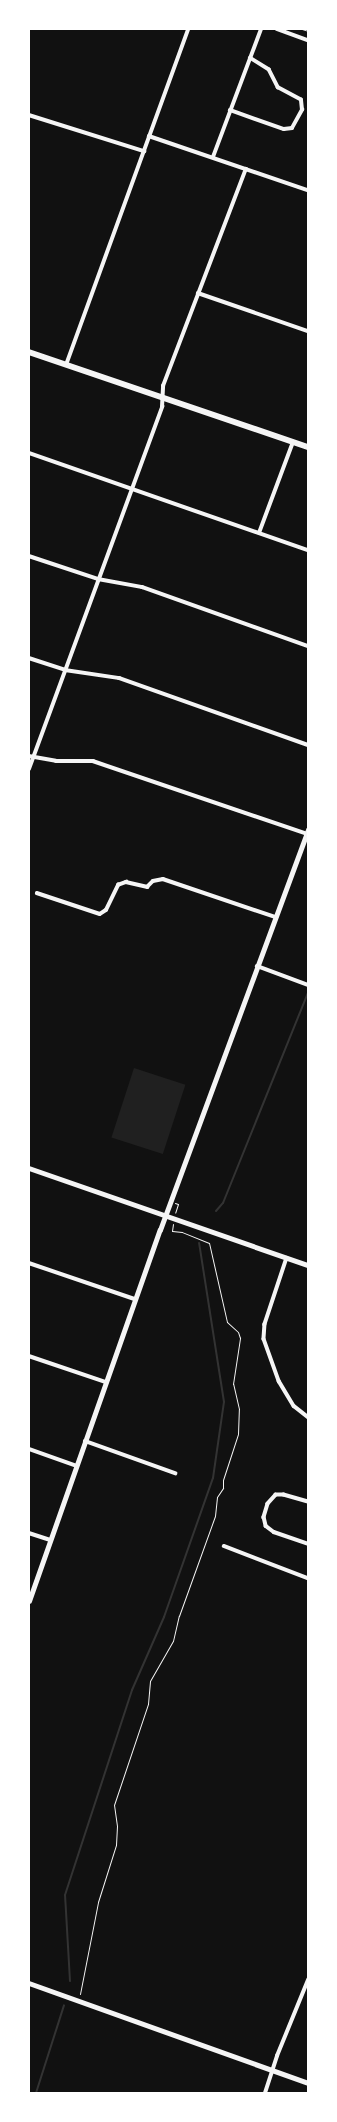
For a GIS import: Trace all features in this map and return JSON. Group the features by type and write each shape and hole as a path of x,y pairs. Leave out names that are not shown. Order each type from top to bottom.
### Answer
{"main road":[{"path":"29,352 308,447"},
{"path":"29,1601 135,1299 308,829"},
{"path":"29,1168 308,1265"},
{"path":"29,1983 308,2083"}],"street":[{"path":"66,365 188,29"},
{"path":"213,157 261,29"},
{"path":"277,29 308,40"},
{"path":"230,110 284,128 292,128 302,110 301,100 278,88 269,70 250,58"},
{"path":"29,115 144,151"},
{"path":"149,136 308,190"},
{"path":"29,768 164,397 163,386 246,169"},
{"path":"198,294 308,331"},
{"path":"259,532 293,442"},
{"path":"29,453 308,550"},
{"path":"29,556 98,579 142,587 308,646"},
{"path":"29,658 65,670 119,678 308,745"},
{"path":"29,756 56,761 93,761 307,834"},
{"path":"37,894 100,914 106,910 118,885 126,882 147,887 153,881 162,879 275,917"},
{"path":"257,966 308,985"},
{"path":"287,1258 265,1324 264,1339 279,1381 294,1406 307,1416"},
{"path":"29,1263 135,1299"},
{"path":"29,1356 106,1382"},
{"path":"85,1441 175,1473"},
{"path":"29,1449 77,1466"},
{"path":"308,1502 276,1495 268,1504 264,1517 266,1526 274,1532 308,1544"},
{"path":"29,1533 51,1540"},
{"path":"224,1546 308,1578"},
{"path":"265,2093 308,1980"}],"path":[{"path":"302,29 308,31"},
{"path":"80,1995 98,1902 116,1844 117,1826 114,1804 148,1704 150,1681 173,1641 179,1616 215,1516 218,1497 223,1488 223,1480 238,1434 239,1410 234,1384 240,1349 238,1332 227,1322 209,1243 182,1232 172,1230"}],"shaded area":[{"path":"134,1068 185,1085 163,1154 111,1137"}],"waterway":[{"path":"216,1211 223,1203 308,993"},
{"path":"70,1981 65,1895 132,1690 164,1617 213,1478 224,1402 199,1243"},
{"path":"36,2093 64,2005"}]}
